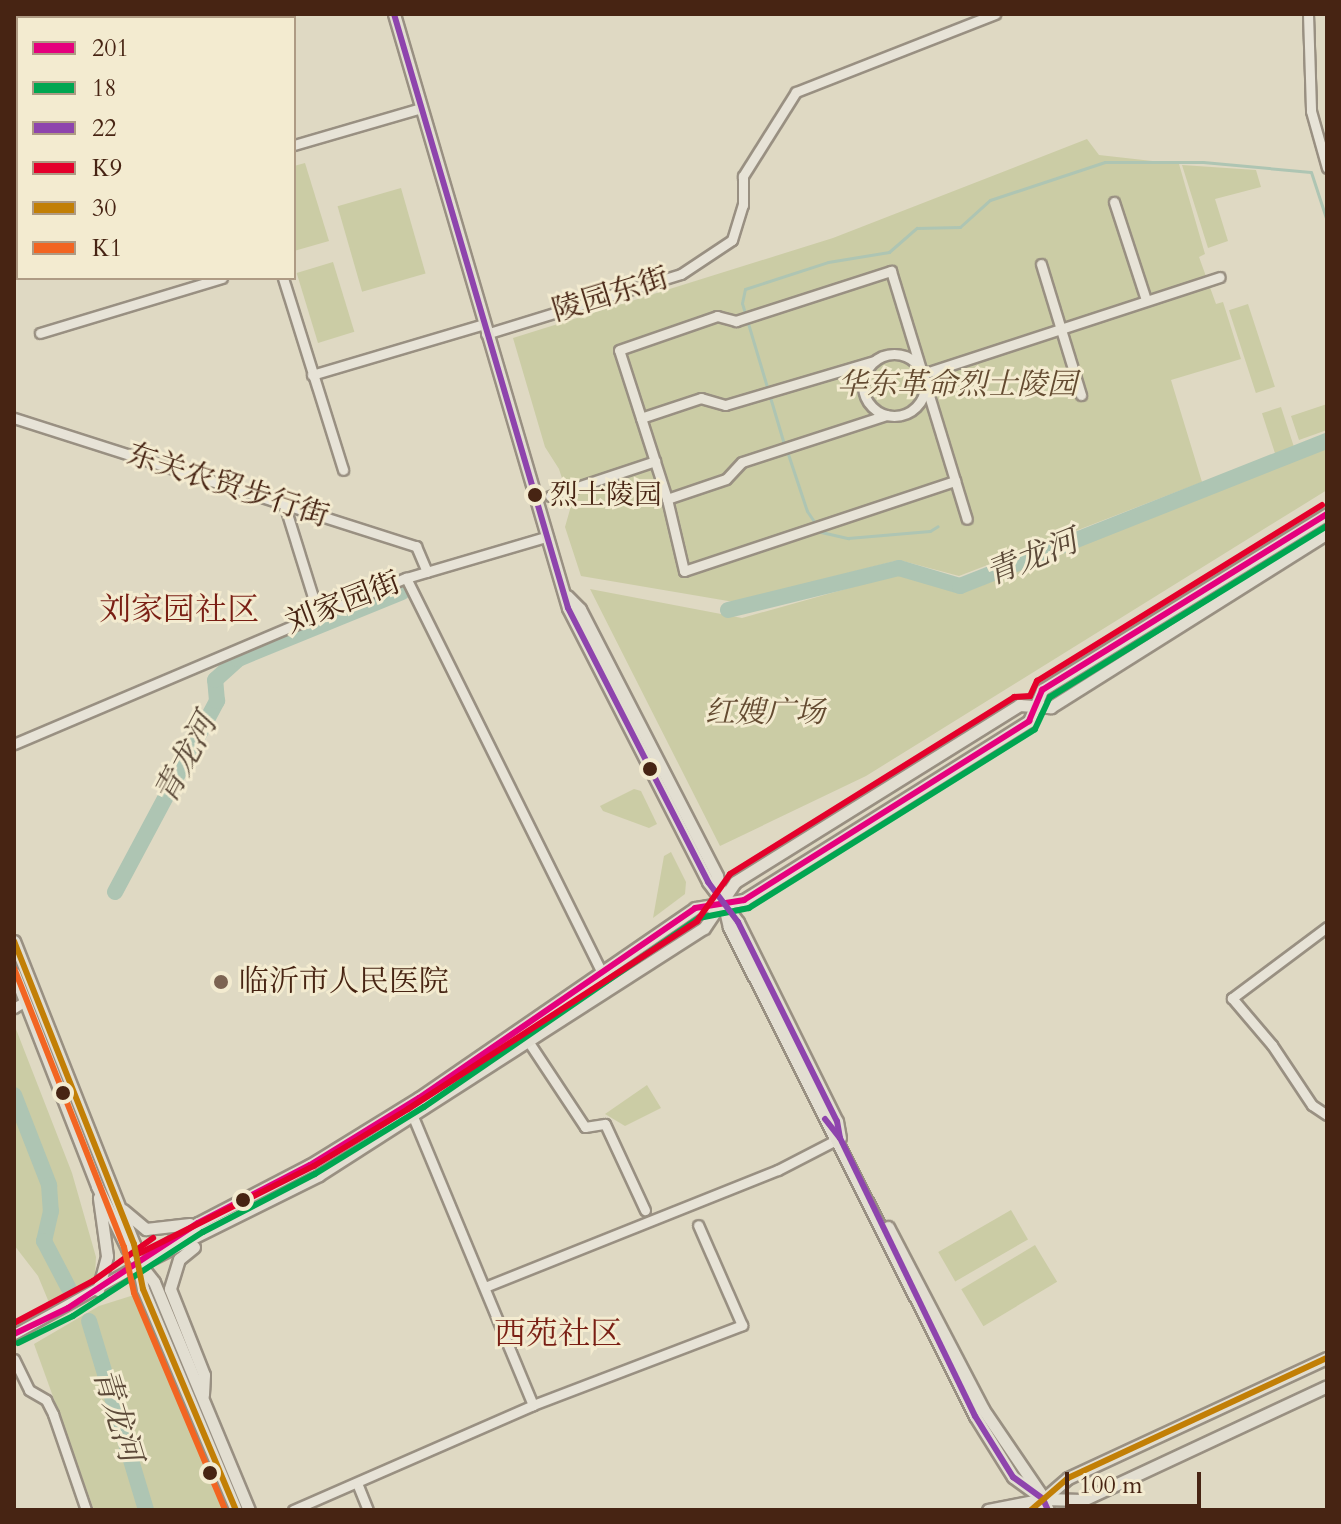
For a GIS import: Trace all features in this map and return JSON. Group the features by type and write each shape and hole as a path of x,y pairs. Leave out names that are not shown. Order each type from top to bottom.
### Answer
{"main road":[{"path":"394,14 545,537 567,596 580,609 717,876 729,927 828,1124 840,1138 983,1409 1047,1507"},
{"path":"140,1264 198,1223 310,1165 419,1098 695,908 744,900 1029,721 1042,690 1327,514"},
{"path":"140,1264 212,1232 413,1117 704,928 725,903 735,882 1019,705 1051,707 1327,533"},
{"path":"14,941 140,1264 143,1289 236,1510"},
{"path":"14,973 19,1004 97,1186 140,1264 154,1282 249,1510"},
{"path":"97,1186 107,1256 98,1290"},
{"path":"112,1197 146,1229 198,1223"},
{"path":"203,1399 204,1375 170,1289 179,1259 212,1232"},
{"path":"1031,1510 1047,1507 1068,1478 1327,1358"},
{"path":"988,1510 1082,1505 1327,1386"}],"street":[{"name":"陵园东街","path":"312,375 681,274 732,240 743,205 743,176 796,92 995,14"},
{"path":"1308,14 1311,111 1327,168"},
{"path":"296,144 421,108"},
{"path":"1114,202 1146,300"},
{"path":"1041,264 1081,395"},
{"path":"955,481 684,571 667,499 619,350 717,316 736,321 891,271 967,519"},
{"path":"923,374 1220,277"},
{"path":"40,333 215,280"},
{"path":"284,280 343,470"},
{"path":"641,418 701,398 725,405 903,355 923,374"},
{"path":"874,361 863,387 870,405 887,415"},
{"path":"667,499 726,479 742,462 887,415 905,414 920,402 923,374"},
{"name":"东关农贸步行街","path":"14,418 416,546 427,572"},
{"path":"550,496 655,461"},
{"path":"284,504 318,613"},
{"name":"刘家园街","path":"14,744 406,578 545,537"},
{"path":"406,578 601,971"},
{"path":"1327,927 1232,998 1312,1105 1327,1115"},
{"path":"528,1041 585,1127 605,1124 645,1210"},
{"path":"413,1117 533,1405"},
{"path":"485,1287 778,1170 840,1138"},
{"path":"293,1510 533,1405 742,1325 698,1225"},
{"path":"14,1334 68,1308 140,1264"},
{"path":"14,1359 29,1390 46,1400 53,1414 86,1510"},
{"path":"357,1483 368,1510"}],"green space":[{"name":"华东革命烈士陵园","path":"1087,139 1099,155 1179,164 1205,254 1199,257 1216,304 1223,302 1241,359 1171,380 1202,482 959,576 899,560 734,602 581,576 565,527 571,506 559,469 545,447 513,338 833,238"},
{"path":"305,163 329,241 296,250 296,165"},
{"path":"1182,165 1256,170 1261,187 1215,199 1228,241 1208,248"},
{"path":"401,188 426,274 362,292 338,206"},
{"path":"333,262 354,332 318,343 297,273"},
{"path":"1248,304 1275,387 1256,393 1229,310"},
{"path":"1327,404 1327,430 1299,440 1291,416"},
{"path":"1281,407 1295,450 1276,456 1262,413"},
{"name":"红嫂广场","path":"1327,448 1327,490 866,776 720,846 590,589 742,618 899,574 960,594"},
{"path":"634,789 641,791 657,824 649,828 603,811 600,806"},
{"path":"671,852 686,882 685,894 653,918 664,856"},
{"path":"14,1024 72,1173 96,1257 95,1276 50,1305 38,1276 14,1245"},
{"path":"647,1085 661,1108 625,1126 605,1114"},
{"path":"1011,1210 1028,1239 955,1281 938,1252"},
{"path":"1035,1245 1057,1282 983,1326 961,1289"},
{"path":"134,1295 143,1309 225,1510 94,1510 34,1344 99,1306"}],"waterway":[{"path":"784,444 742,303 745,289 828,262 889,252 917,228 960,227 990,200 1105,162 1203,162 1311,172 1327,221"},
{"name":"青龙河","path":"728,610 899,568 960,586 1327,441"},
{"path":"787,451 807,511 821,532 848,538 930,531 938,526"},
{"name":"青龙河","path":"115,892 217,701 215,680 238,659 402,592"},
{"name":"青龙河","path":"14,1095 49,1185 51,1211 44,1241 68,1287"},
{"name":"青龙河","path":"89,1321 146,1510"}],"transit line":[{"name":"22","path":"394,14 568,608 708,882 738,922 837,1121 840,1138"},
{"name":"K9","path":"136,1255 314,1166 408,1109 697,921 730,874 1014,697 1030,696 1037,681 1322,505"},
{"name":"201","path":"14,1334 68,1308 198,1223 310,1165 419,1098 695,908 744,900 1029,721 1042,690 1327,514"},
{"name":"18","path":"18,1343 73,1316 203,1232 315,1174 424,1107 699,918 749,908 1035,729 1050,697 1327,526"},
{"name":"30","path":"14,941 134,1244 143,1289 236,1510"},
{"name":"K1","path":"14,968 124,1247 134,1293 225,1510"},
{"name":"22","path":"825,1119 840,1138 975,1416 1013,1477 1043,1499 1048,1510"},
{"name":"K9","path":"14,1323 93,1281 153,1238"},
{"name":"30","path":"1031,1510 1068,1478 1327,1358"}],"place":[{"name":"烈士陵园","path":"535,495"},
{"name":"临沂市人民医院","path":"221,982"}],"district":[{"name":"刘家园社区","path":"179,610"},
{"name":"西苑社区","path":"558,1334"}]}
